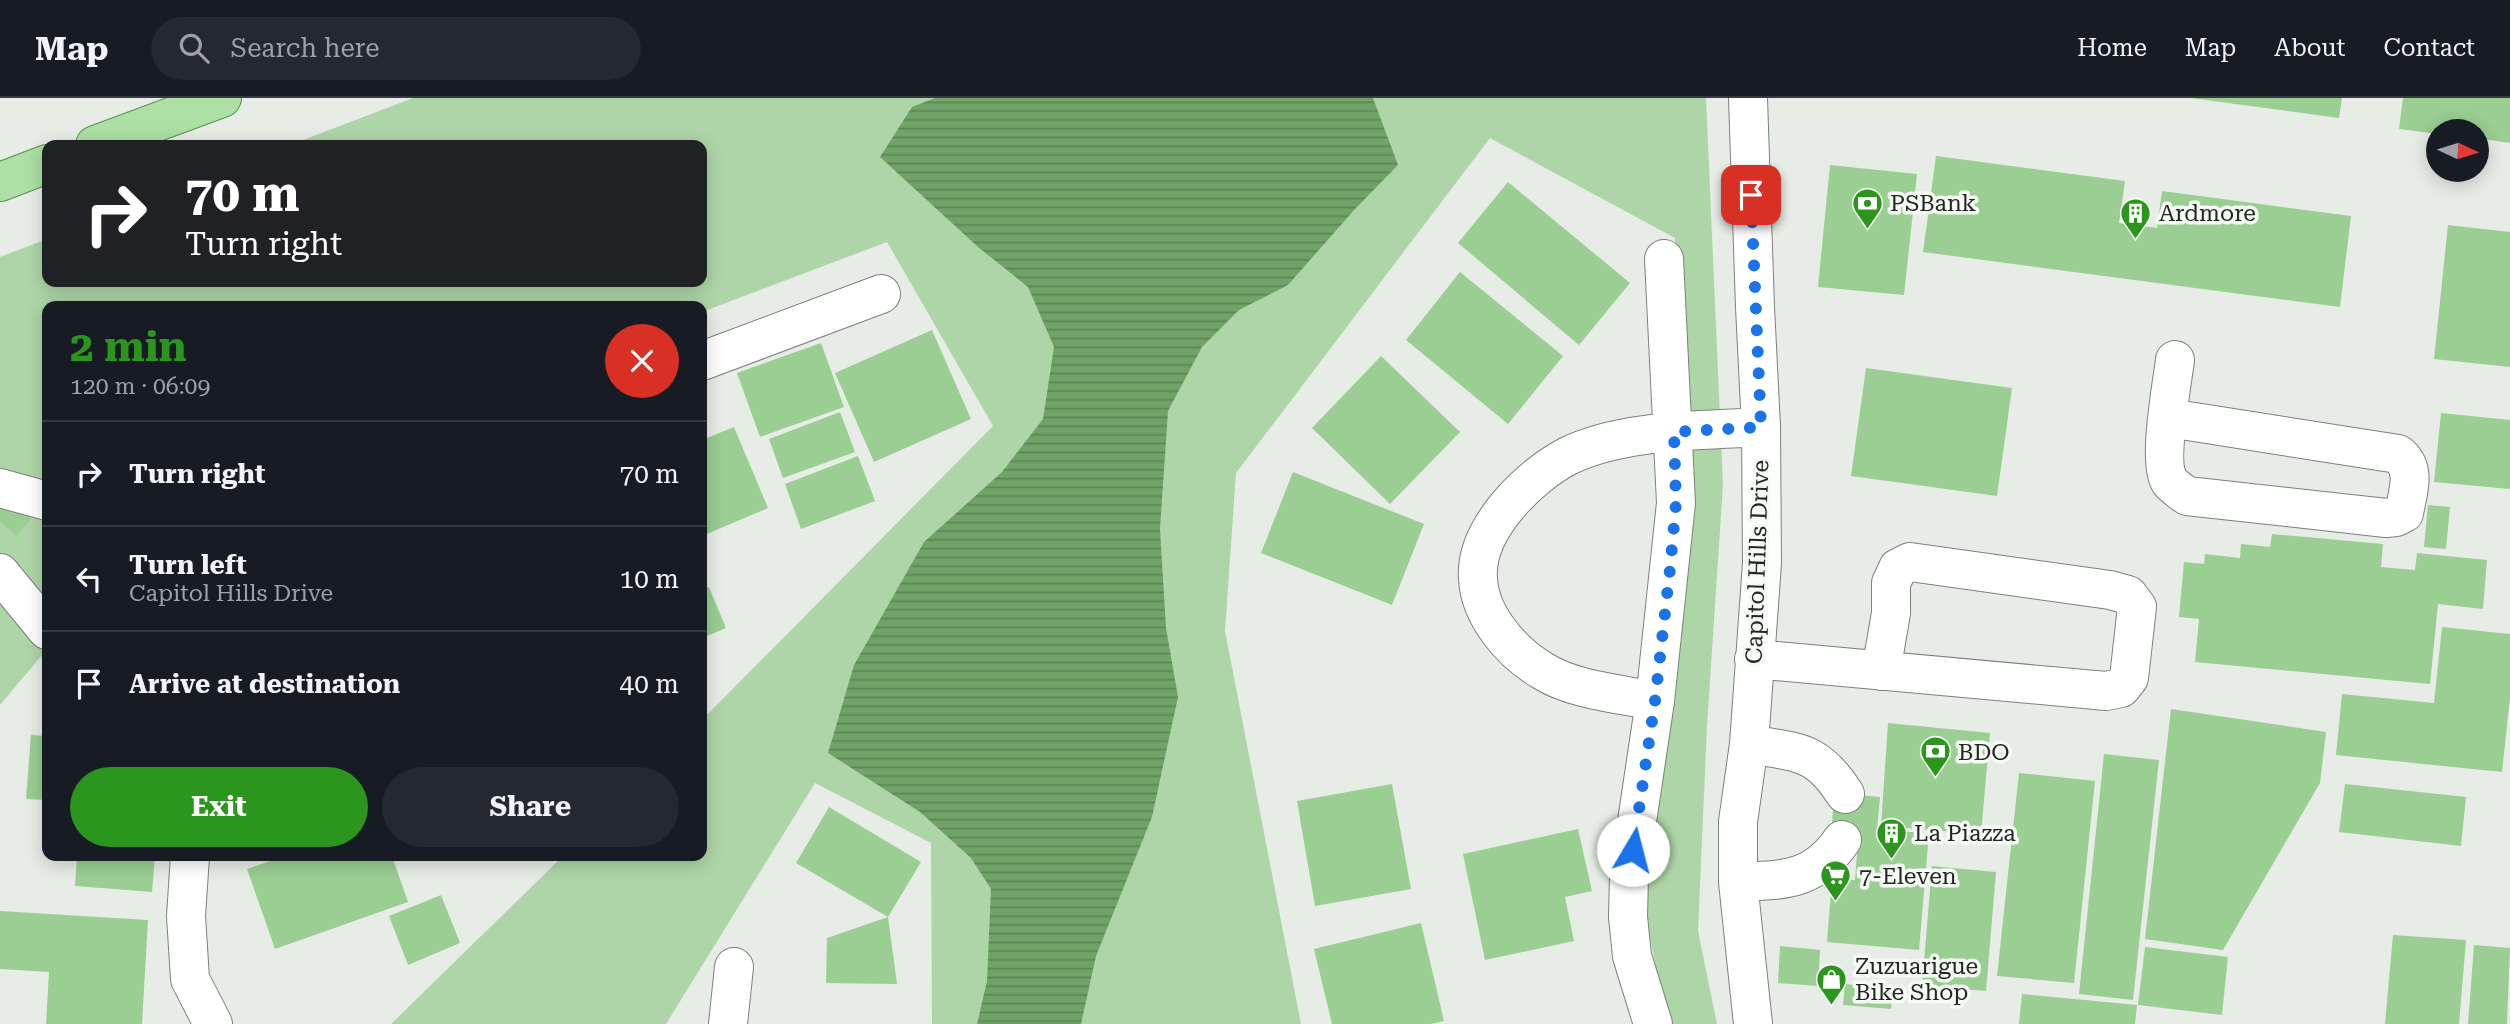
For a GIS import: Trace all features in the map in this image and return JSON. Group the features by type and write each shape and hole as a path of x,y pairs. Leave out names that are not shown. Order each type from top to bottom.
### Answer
{"main road":[{"path":"108,140 222,98"},
{"path":"0,182 42,166"}],"street":[{"name":"Capitol Hills Drive","path":"1748,98 1761,427 1762,563 1749,744 1738,822 1738,882 1758,1023"},
{"path":"1653,1024 1632,956 1628,917 1629,875 1655,701 1676,503 1664,259"},
{"path":"707,359 881,294"},
{"path":"2169,418 2398,454 2411,470 2404,513 2386,518 2187,496 2169,481 2163,464 2175,360"},
{"path":"1655,701 1565,682 1543,671 1518,652 1496,627 1480,597 1477,576 1484,542 1504,510 1530,481 1569,456 1620,439 1674,432 1761,427"},
{"path":"0,488 42,500"},
{"path":"1754,659 1881,671 2106,691 2121,688 2129,678 2137,607 2128,595 2110,590 1910,562 1898,568 1891,583 1891,613 1881,671"},
{"path":"0,573 42,624"},
{"path":"1749,744 1817,760 1833,775 1845,794"},
{"path":"1738,882 1792,879 1832,856 1843,840"},
{"path":"190,861 186,916 190,979 213,1024"},
{"path":"728,1024 734,967"}],"shaded area":[{"path":"413,98 1706,98 1723,485 1707,726 1698,931 1717,1024 1668,1024 1645,914 1684,555 1675,238 1490,138 1236,473 1225,631 1301,1024 932,1024 931,843 815,783 666,1024 391,1024 558,861 707,861 707,715 993,426 887,242 707,310 707,301 42,301 42,655 0,705 0,257 42,241 42,287 707,287 707,140 303,140"},
{"path":"935,98 1373,98 1398,165 1288,285 1239,310 1202,347 1168,411 1160,529 1166,628 1178,697 1152,817 1096,956 1081,1024 977,1024 987,981 991,889 971,858 920,812 828,753 854,665 924,542 1002,472 1043,419 1054,347 1028,287 978,247 880,157 912,107"}],"building":[{"path":"2191,98 2342,98 2339,118"},
{"path":"2403,98 2510,98 2510,143 2489,140 2489,119 2426,119 2426,132 2399,129"},
{"name":"Ardmore","path":"1936,156 2125,181 2119,223 2157,228 2162,191 2351,216 2340,307 1923,252"},
{"name":"PSBank","path":"1830,165 1917,174 1904,295 1818,287"},
{"path":"1508,182 1630,283 1579,345 1458,243"},
{"path":"2448,225 2510,232 2510,367 2434,359"},
{"path":"1460,272 1563,356 1508,424 1406,340"},
{"path":"932,330 971,419 874,462 835,373"},
{"path":"821,343 844,407 760,437 737,373"},
{"path":"1381,356 1460,432 1390,504 1312,428"},
{"path":"1866,368 2012,388 1997,496 1851,476"},
{"path":"840,412 855,452 783,478 769,439"},
{"path":"2441,413 2510,420 2510,489 2434,482"},
{"path":"734,427 768,508 707,534 707,438"},
{"path":"858,456 875,501 801,529 785,484"},
{"path":"1293,472 1424,524 1392,605 1261,553"},
{"path":"9,498 31,519 16,536 0,521 0,508"},
{"path":"2428,505 2450,507 2446,549 2424,547"},
{"path":"2272,534 2383,544 2381,567 2415,570 2417,553 2487,560 2483,609 2438,604 2430,684 2195,662 2199,619 2179,617 2184,562 2204,564 2205,554 2240,558 2241,544 2270,547"},
{"path":"709,587 726,628 707,636"},
{"path":"2442,627 2510,634 2510,698 2502,772 2336,755 2342,694 2434,703"},
{"path":"2171,709 2326,732 2320,783 2223,950 2145,939"},
{"name":"BDO","path":"1888,723 1990,733 1981,834 1881,826"},
{"path":"31,735 42,736 42,800 26,799"},
{"path":"2104,754 2159,760 2133,1000 2079,994"},
{"path":"2019,773 2095,781 2074,983 1997,976"},
{"path":"1392,784 1411,889 1315,906 1297,801"},
{"path":"2345,784 2466,797 2461,846 2339,832"},
{"name":"La Piazza","path":"1834,793 1880,797 1877,830 1929,833 1919,950 1827,942 1832,879 1855,880 1858,841 1831,839"},
{"path":"829,807 921,862 888,917 796,863"},
{"path":"1578,829 1592,891 1565,897 1574,941 1485,960 1463,854"},
{"path":"77,861 155,861 152,892 75,886"},
{"path":"270,861 394,861 408,902 275,949 247,869"},
{"path":"1932,866 1996,872 1986,991 1922,986"},
{"path":"441,895 460,943 408,965 389,916"},
{"path":"0,911 148,920 142,1024 46,1024 49,972 0,969"},
{"path":"888,917 897,984 826,983 827,938"},
{"path":"1421,923 1444,1021 1431,1024 1332,1024 1314,949"},
{"path":"2393,935 2466,940 2459,1024 2385,1024"},
{"path":"2474,945 2510,948 2507,1024 2468,1024"},
{"path":"1780,946 1820,950 1818,986 1778,983"},
{"path":"2145,947 2228,957 2222,1015 2138,1005"},
{"path":"1845,984 1893,988 1891,1009 1843,1005"},
{"path":"2022,994 2137,1005 2135,1024 2019,1024"}],"place":[{"name":"PSBank","path":"1867,230"},
{"name":"Ardmore","path":"2136,240"},
{"name":"BDO","path":"1935,779"},
{"name":"La Piazza","path":"1891,860"},
{"name":"7-Eleven","path":"1836,903"},
{"name":"Zuzuarigue Bike Shop","path":"1832,1006"}],"route":[{"path":"1633,850 1655,701 1670,569 1676,503 1674,432 1761,427 1751,195"}]}
